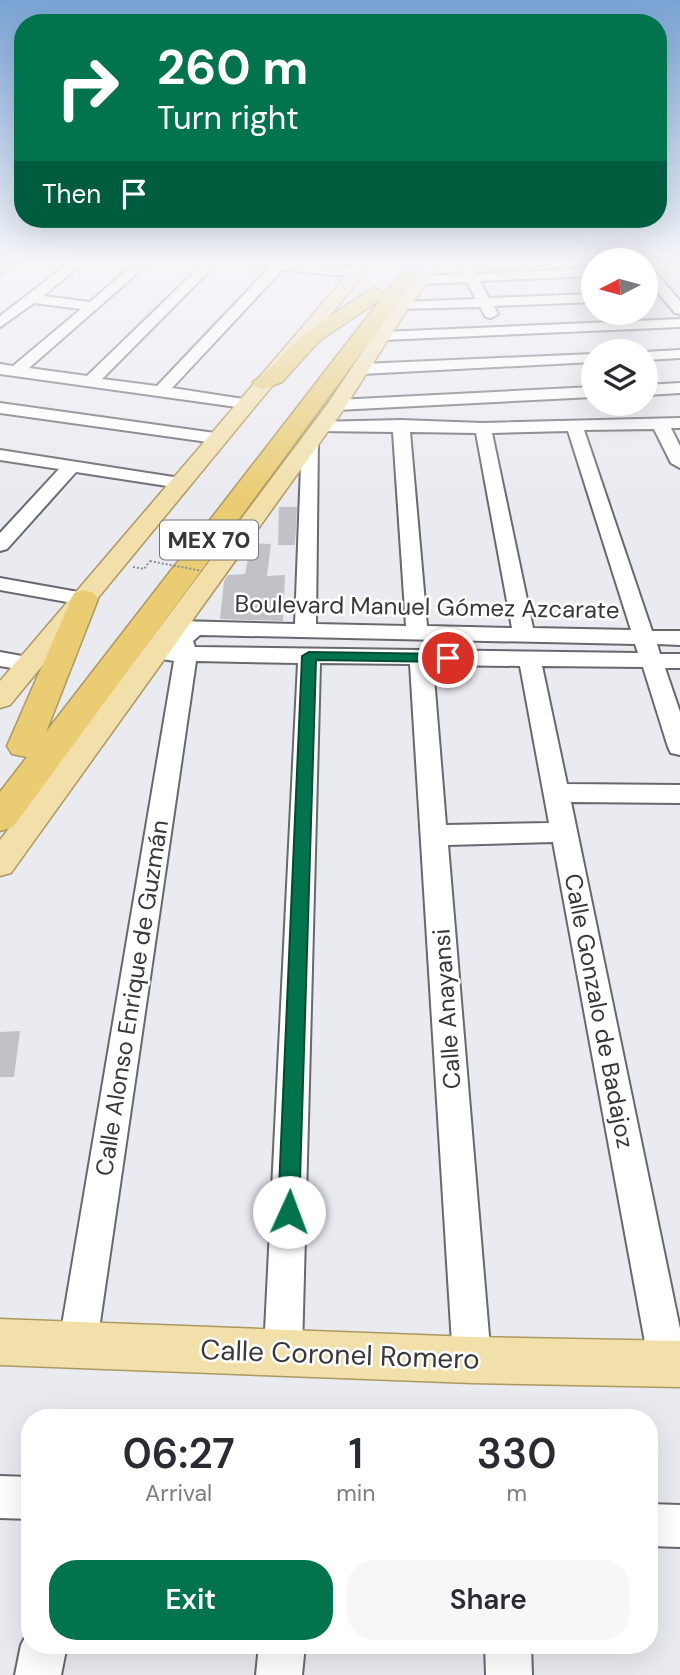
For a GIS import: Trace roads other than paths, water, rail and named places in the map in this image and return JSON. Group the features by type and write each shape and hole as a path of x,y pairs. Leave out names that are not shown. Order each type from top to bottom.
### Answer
{"highway":[{"path":"264,382 274,377 308,341"},
{"name":"MEX 70","path":"85,599 16,756 339,341"},
{"name":"MEX 70","path":"0,818 177,631 369,341"},
{"path":"55,787 73,747 177,631"}],"main road":[{"path":"0,699 244,403 299,341"},
{"path":"0,864 155,653 177,631 337,405 352,366 374,341"},
{"name":"Calle Coronel Romero","path":"0,1342 472,1360 674,1364"}],"street":[{"path":"17,372 53,341"},
{"path":"91,381 132,341"},
{"path":"162,390 208,341"},
{"path":"434,341 529,387 671,426"},
{"path":"505,341 529,387 576,431 680,747"},
{"path":"337,405 529,387 637,341"},
{"path":"658,355 680,354"},
{"path":"283,1351 315,433 401,425 483,428 529,387 581,363"},
{"path":"352,366 581,391"},
{"path":"0,369 244,403"},
{"path":"658,389 680,388"},
{"path":"0,408 215,438"},
{"name":"Calle Anayansi","path":"401,425 472,1360"},
{"path":"576,431 671,426"},
{"path":"671,426 680,463"},
{"name":"Calle Gonzalo de Badajoz","path":"483,428 674,1364"},
{"path":"0,455 180,483"},
{"path":"0,545 72,466"},
{"path":"0,584 85,599"},
{"name":"Boulevard Manuel Gómez Azcarate","path":"177,631 307,643 527,647 680,662"},
{"name":"Calle Alonso Enrique de Guzmán","path":"78,1343 177,631"},
{"name":"Boulevard Manuel Gómez Azcarate","path":"527,647 644,637 680,638"},
{"path":"0,659 30,664"},
{"path":"556,793 680,794"},
{"path":"434,835 564,832"},
{"path":"0,1497 21,1498"},
{"path":"658,1526 680,1527"},
{"path":"38,1675 42,1654"},
{"path":"279,1675 281,1654"},
{"path":"508,1654 509,1675"}]}
